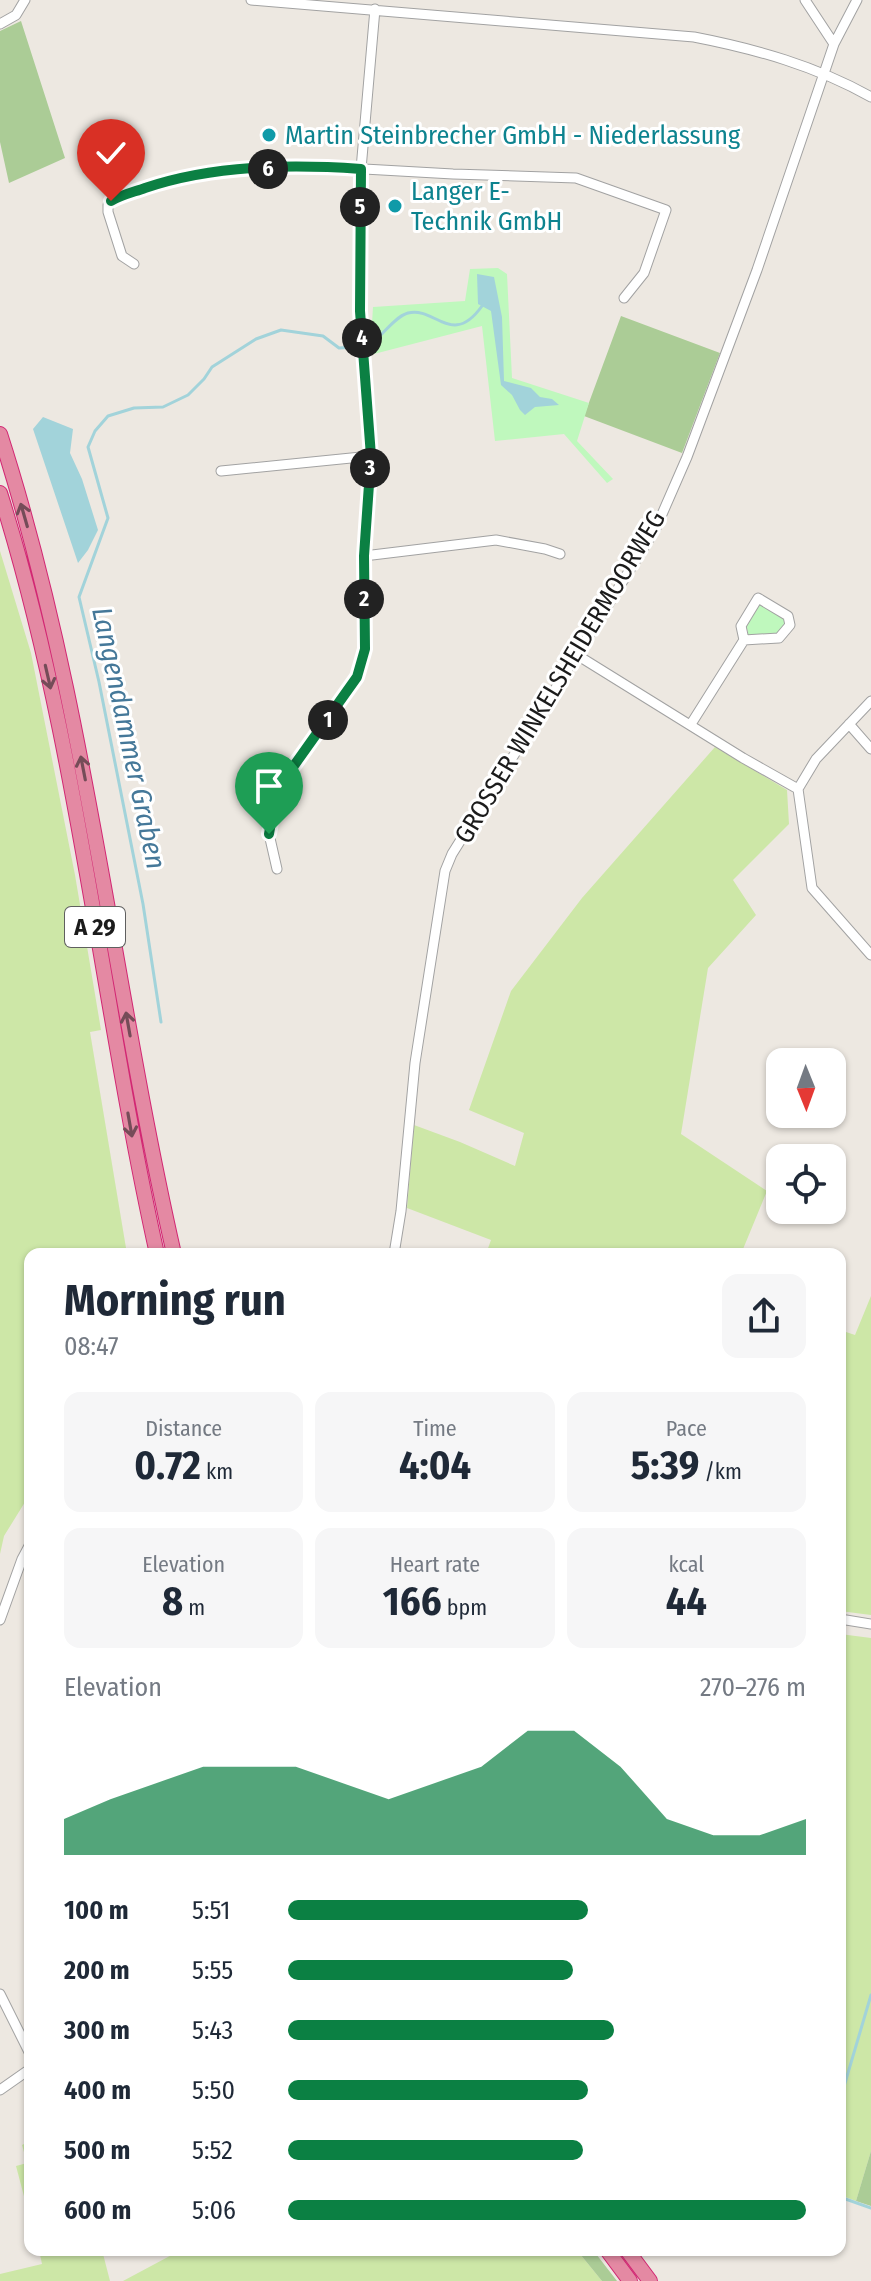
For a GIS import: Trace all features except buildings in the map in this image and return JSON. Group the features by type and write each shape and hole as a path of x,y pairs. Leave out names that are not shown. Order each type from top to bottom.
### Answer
{"highway":[{"name":"A 29","path":"0,434 42,579 67,691 151,1149 173,1248"},
{"name":"A 29","path":"0,493 52,697 136,1159 156,1248"},
{"path":"611,2256 630,2281"},
{"path":"631,2256 650,2281"}],"street":[{"path":"0,24 16,15 25,0"},
{"path":"251,0 694,37 771,55 871,97"},
{"path":"805,0 834,44"},
{"name":"GROSSER WINKELSHEIDERMOORWEG","path":"395,1248 415,1063 445,871 452,854 656,528 687,457 757,270 834,44 857,0"},
{"path":"277,869 269,834 274,805 293,767 351,687 365,649 364,556 371,456 360,311 361,169 375,9"},
{"path":"134,264 122,256 108,205 115,198 173,179 214,172 311,166 576,178 666,210 644,273 624,298"},
{"path":"221,471 371,456"},
{"path":"364,556 496,540 560,554"},
{"path":"691,724 744,640 741,626 758,598 788,616 790,625 779,638 744,640"},
{"path":"577,655 798,789"},
{"path":"871,701 816,759 798,789 812,888 871,955"},
{"path":"849,724 871,749"},
{"path":"0,1620 24,1555"},
{"path":"846,1620 871,1624"},
{"path":"0,1994 24,2042"},
{"path":"0,2090 24,2073"}],"green space":[{"path":"21,21 65,158 9,183 0,142 0,31"},
{"path":"498,268 507,274 512,378 589,403 577,441 613,479 607,483 564,434 495,441 482,326 370,355 373,307 465,301 470,269"},
{"path":"621,316 720,353 682,453 584,416"},
{"path":"0,551 31,653 75,875 101,1030 90,1032 126,1248 24,1248 24,1504 4,1536 0,1554"},
{"path":"762,604 785,618 787,623 777,635 746,637 747,620 751,619 757,605"},
{"path":"715,747 787,790 789,824 733,880 756,915 708,968 681,1134 766,1190 743,1248 488,1248 491,1240 407,1208 414,1125 515,1166 524,1133 469,1110 511,991 582,898"},
{"path":"871,1296 871,1615 846,1612 846,1332 855,1335"},
{"path":"846,1635 871,1638 871,2151 856,2201 846,2197"},
{"path":"871,2151 871,2206 856,2201"},
{"path":"24,2164 24,2196 16,2166"},
{"path":"40,2256 104,2256 110,2281 0,2281 0,2274 42,2264"},
{"path":"170,2256 582,2256 602,2281 123,2281"},
{"path":"582,2256 598,2256 617,2281 602,2281"}],"water":[{"path":"477,274 494,277 502,317 504,381 531,388 540,397 552,399 559,405 535,407 525,415 501,385 491,311 478,304"},
{"path":"43,417 73,429 70,453 98,530 78,563 33,429"}],"waterway":[{"name":"Langendammer Graben","path":"378,338 408,313 418,312 453,325 462,324 482,306"},
{"name":"Langendammer Graben","path":"161,1022 143,904 79,597 108,518 88,447 95,431 108,416 134,408 163,407 188,395 212,367 256,339 281,330 323,336 339,348 355,347"},
{"path":"846,2080 871,1995"},
{"path":"846,2199 871,2208"}],"place":[{"name":"Martin Steinbrecher GmbH - Niederlassung","path":"269,135"},
{"name":"Langer E- Technik GmbH","path":"395,206"}],"route":[{"path":"111,201 173,179 214,172 311,166 361,169 360,311 371,456 364,556 365,649 357,677 293,767 274,805 269,834"}]}
